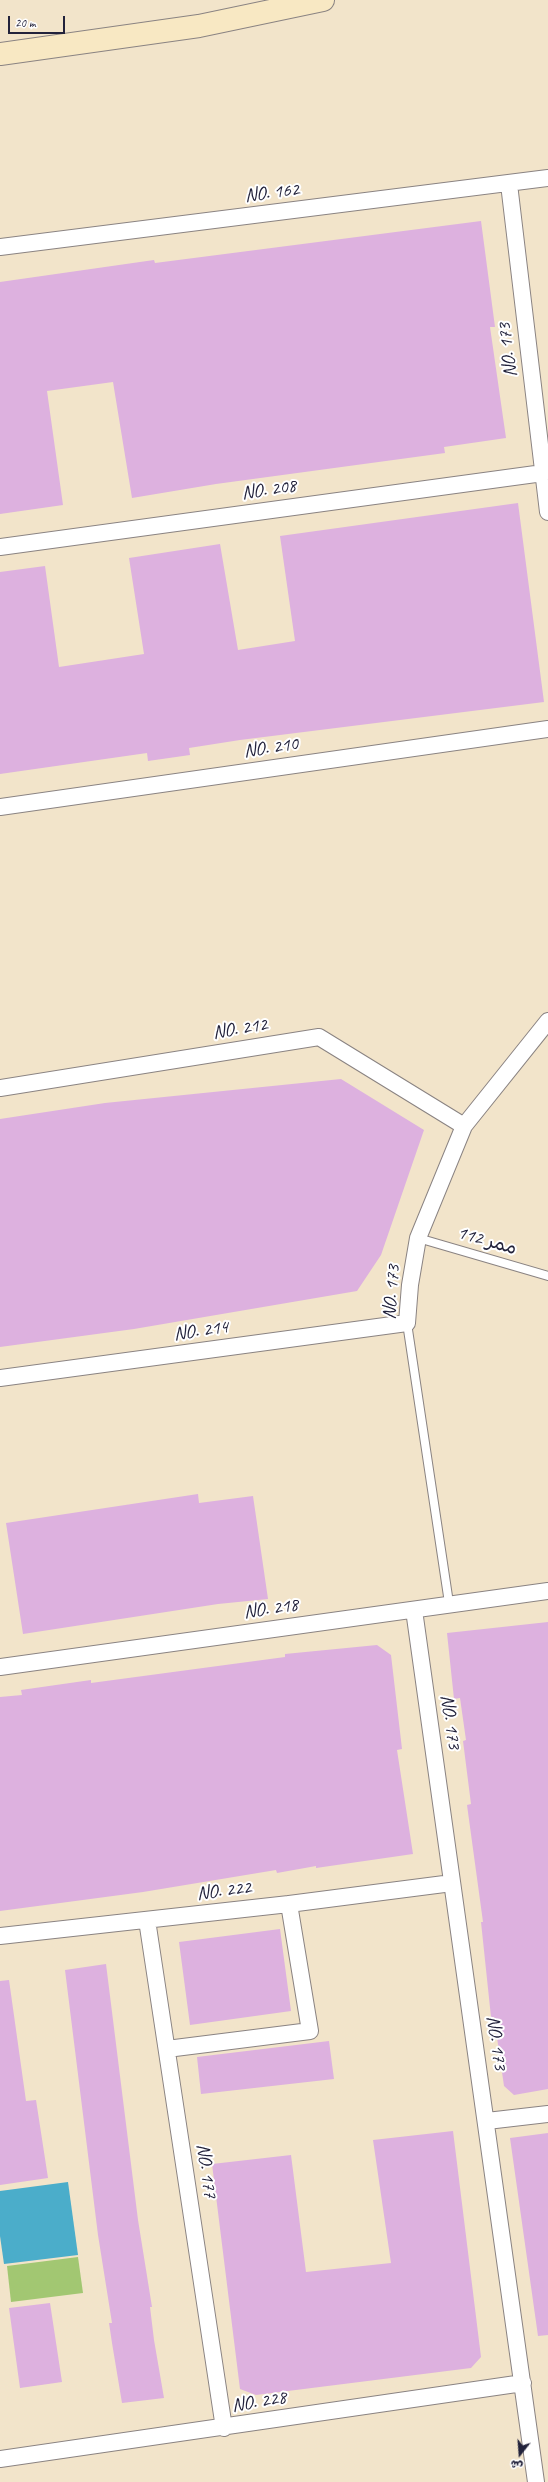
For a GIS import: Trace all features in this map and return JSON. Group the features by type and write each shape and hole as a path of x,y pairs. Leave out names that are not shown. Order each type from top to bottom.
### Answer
{"main road":[{"path":"0,54 199,26 323,0"}],"street":[{"name":"NO. 162","path":"0,247 548,178"},
{"name":"NO. 173","path":"509,184 548,512"},
{"name":"NO. 208","path":"0,547 543,473"},
{"name":"NO. 210","path":"0,807 548,729"},
{"name":"NO. 173","path":"408,1324 410,1284 418,1238 464,1126 548,1021"},
{"name":"NO. 212","path":"0,1088 319,1037 464,1126"},
{"name":"NO. 214","path":"0,1378 408,1324"},
{"name":"NO. 218","path":"0,1667 548,1590"},
{"name":"NO. 173","path":"414,1610 487,2121 536,2482"},
{"name":"NO. 222","path":"0,1936 289,1904 452,1883"},
{"path":"167,2049 310,2031 289,1904"},
{"name":"NO. 177","path":"147,1920 224,2428"},
{"path":"487,2121 548,2114"},
{"name":"NO. 228","path":"0,2459 224,2428 523,2383"}],"lane":[{"name":"ممر 112","path":"418,1238 548,1276"},
{"name":"NO. 173","path":"408,1324 449,1603"}],"green space":[{"path":"78,2257 83,2293 11,2302 7,2266"}],"water":[{"path":"68,2182 78,2255 4,2264 0,2236 0,2191"}],"building":[{"path":"481,221 495,327 490,327 506,438 444,447 445,453 216,484 132,498 113,382 47,391 63,505 0,514 0,282 154,260 155,263"},
{"path":"518,503 544,702 240,740 189,748 190,755 148,761 147,753 0,774 0,572 45,566 59,667 144,654 129,558 220,544 238,650 295,641 280,536"},
{"path":"341,1079 424,1130 381,1255 357,1291 134,1329 0,1347 0,1119 105,1103"},
{"path":"198,1494 199,1503 253,1496 268,1599 218,1604 23,1634 6,1523"},
{"path":"548,1622 548,2089 514,2095 504,2086 494,2017 491,2017 481,1922 483,1922 467,1805 471,1804 463,1741 466,1740 460,1698 454,1699 447,1633"},
{"path":"377,1645 391,1655 402,1749 397,1750 413,1854 316,1868 316,1866 277,1873 276,1870 143,1892 0,1911 0,1697 22,1695 21,1690 91,1680 91,1683 285,1657 285,1654"},
{"path":"280,1929 291,2011 190,2025 179,1942"},
{"path":"106,1964 138,2220 152,2307 150,2307 154,2340 164,2398 122,2403 109,2323 112,2323 98,2235 65,1970"},
{"path":"9,1980 26,2101 36,2100 48,2178 0,2185 0,1981"},
{"path":"329,2041 334,2079 201,2094 197,2057"},
{"path":"453,2131 481,2357 471,2368 256,2395 240,2389 212,2164 291,2155 306,2272 391,2263 373,2140"},
{"path":"548,2133 548,2335 538,2336 510,2138"},
{"path":"50,2303 62,2382 20,2388 9,2308"}]}
